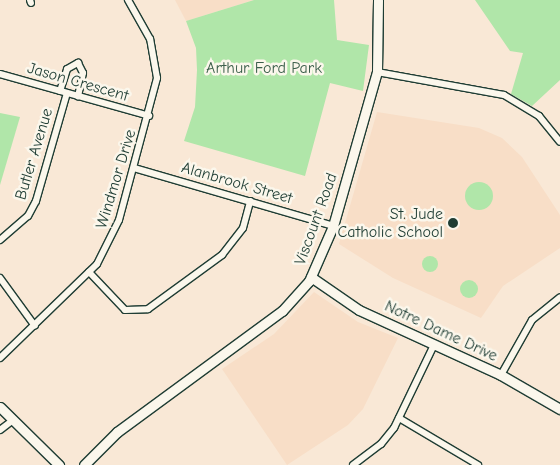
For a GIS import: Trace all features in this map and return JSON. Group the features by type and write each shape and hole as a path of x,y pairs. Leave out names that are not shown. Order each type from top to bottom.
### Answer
{"street":[{"name":"Windmor Drive","path":"0,358 89,272 111,242 149,116 157,78 156,60 150,39 128,0"},
{"name":"Viscount Road","path":"84,465 117,432 282,311 311,278 333,226 377,72 378,0"},
{"name":"Butler Avenue","path":"0,240 28,216 36,201 64,92 67,69 73,62 78,63 82,73 78,96"},
{"path":"377,72 504,94 539,116 560,142"},
{"name":"Jason Crescent","path":"0,74 149,116"},
{"name":"Alanbrook Street","path":"134,168 333,226"},
{"path":"89,272 125,310 148,308 222,255 243,228 250,201"},
{"path":"0,278 35,326"},
{"name":"Notre Dame Drive","path":"311,278 360,310 501,375 560,409"},
{"path":"501,375 532,320 560,297"},
{"path":"353,465 381,444 399,418 434,345"},
{"path":"0,407 59,465"},
{"path":"399,418 466,462 478,465"},
{"path":"0,430 12,420"}],"shaded area":[{"path":"175,0 254,0 186,21"},
{"name":"St. Jude Catholic School","path":"377,112 479,128 502,138 522,157 560,215 560,248 503,286 481,318 393,278 339,244"},
{"path":"314,292 358,322 398,338 363,409 348,425 287,465 222,369 274,334"}],"green space":[{"name":"Arthur Ford Park","path":"254,0 334,0 337,40 369,45 363,91 330,83 305,176 184,141 195,107 197,70 196,48 186,21"},
{"path":"475,0 560,0 560,80 532,106 511,94 523,53 510,51"},
{"path":"0,113 20,117 0,185"},
{"path":"479,182 489,186 493,196 489,206 479,210 469,206 465,196 469,186"},
{"path":"427,256 433,256 438,261 436,270 427,272 422,267 422,261"},
{"path":"469,280 475,283 478,289 475,295 469,298 463,295 460,289 463,283"}],"place":[{"name":"St. Jude Catholic School","path":"453,223"}]}
